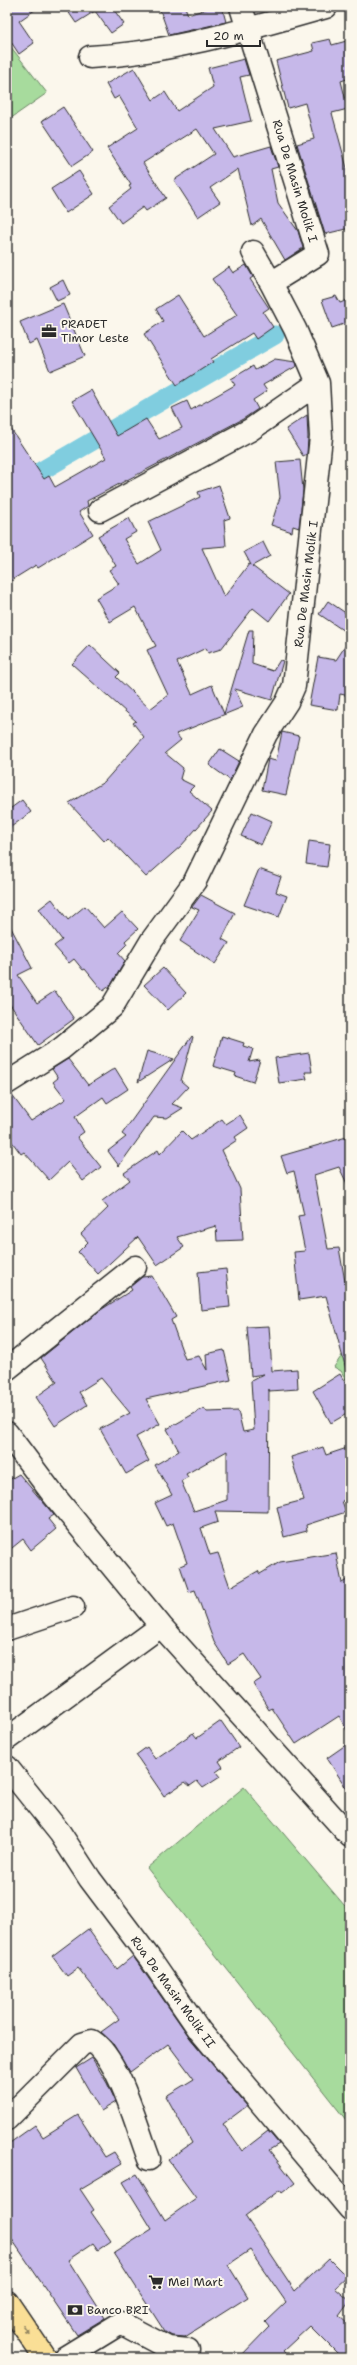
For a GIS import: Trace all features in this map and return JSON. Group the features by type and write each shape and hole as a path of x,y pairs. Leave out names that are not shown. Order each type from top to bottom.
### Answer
{"main road":[{"path":"7,2302 45,2358"}],"street":[{"path":"241,7 248,29"},
{"path":"90,57 121,56 167,49 248,29 326,7"},
{"name":"Rua De Masin Molik I","path":"7,1083 61,1049 112,1007 152,940 196,881 266,734 287,702 294,686 316,495 321,437 318,383 295,329 271,283 318,254 248,29"},
{"path":"253,252 271,283"},
{"path":"100,510 250,430 318,383"},
{"path":"7,1368 136,1267"},
{"path":"7,1433 52,1493 161,1626 350,1836"},
{"path":"7,1629 73,1607"},
{"path":"7,1739 161,1626"},
{"name":"Rua De Masin Molik II","path":"7,1767 60,1833 90,1880 154,1964 200,2031 350,2209"},
{"path":"7,2119 82,2044 92,2041 100,2046 108,2056 118,2076 149,2159"},
{"path":"64,2358 121,2323 168,2348 188,2350"}],"green space":[{"path":"7,42 47,93 7,121"},
{"path":"350,1347 350,1386 341,1371 334,1367 347,1348"},
{"path":"244,1787 350,1912 350,2125 147,1868"}],"building":[{"path":"7,7 39,7 19,21 34,43 19,54 7,36"},
{"path":"65,7 112,7 124,24 111,33 95,11 76,23"},
{"path":"159,7 185,7 188,15 212,7 222,7 226,22 169,35"},
{"path":"330,39 332,45 350,40 350,78 341,81 348,109 332,113 350,179 350,228 325,234 297,144 314,139 305,103 288,108 276,61 314,51 312,43"},
{"path":"244,59 249,75 240,77 251,121 215,129 233,157 271,146 278,167 271,169 278,203 298,231 303,248 285,260 261,219 252,226 238,169 210,188 220,202 198,217 174,180 214,154 197,129 143,163 166,198 146,211 143,207 121,223 109,206 131,189 129,186 131,185 107,148 138,128 119,96 114,99 106,84 134,68 153,100 165,92 177,111 213,87 208,68"},
{"path":"63,107 93,152 72,166 42,121"},
{"path":"79,171 94,194 66,213 51,189"},
{"path":"246,265 253,277 250,279 269,308 263,312 273,327 256,339 252,333 211,359 213,362 177,385 144,334 163,321 156,309 178,295 204,336 237,315 212,279 229,267 233,273"},
{"path":"63,280 70,295 57,301 50,287"},
{"path":"336,296 340,303 350,299 350,322 332,328 322,300"},
{"name":"PRADET Timor Leste","path":"63,304 85,356 50,371 37,340 29,344 20,322"},
{"path":"275,359 296,362 297,366 263,385 267,391 253,400 258,409 243,419 87,501 88,506 79,512 93,534 38,568 36,565 7,583 7,423 44,479 49,476 55,487 106,458 72,401 91,390 117,436 146,419 159,439 182,428 172,408 187,401 191,410 235,385 231,379 253,366 255,370"},
{"path":"307,415 307,454 303,456 286,429"},
{"path":"300,460 303,490 299,528 293,526 292,532 271,525 280,497 276,462"},
{"path":"219,485 230,518 224,520 226,546 202,548 224,597 249,564 251,565 244,552 263,542 270,556 252,566 289,594 269,621 253,608 221,649 208,653 206,648 177,662 192,694 212,685 224,714 249,630 253,630 252,664 273,671 280,660 283,661 272,700 235,689 243,707 176,734 181,740 165,753 183,768 180,779 194,786 189,791 212,811 181,846 146,877 108,837 104,841 69,803 104,782 144,737 133,723 136,721 72,664 90,645 120,673 116,677 150,709 168,695 147,650 156,646 135,607 110,622 96,598 119,584 109,570 116,566 98,536 129,518 136,532 124,539 139,564 161,550 148,522 200,497 198,492"},
{"path":"328,601 350,616 350,635 319,614"},
{"path":"350,639 350,696 340,694 338,710 309,705 318,657 336,660"},
{"path":"282,732 299,736 286,795 262,790 268,759 276,761"},
{"path":"220,749 239,761 230,780 209,765"},
{"path":"22,800 31,812 7,830 7,811"},
{"path":"252,812 272,821 261,845 241,836"},
{"path":"309,841 330,844 327,867 306,864"},
{"path":"259,869 281,877 276,892 287,896 279,917 244,905"},
{"path":"201,895 235,913 222,939 229,943 215,964 180,941 199,910 192,907"},
{"path":"52,899 68,920 85,906 104,928 122,912 138,929 125,941 127,944 118,953 125,961 111,985 103,991 85,969 83,970 74,959 69,963 54,946 62,940 39,909"},
{"path":"7,920 32,968 18,975 37,1003 55,991 74,1019 38,1045 7,1000"},
{"path":"163,968 186,993 168,1010 144,985"},
{"path":"192,1036 193,1037 181,1081 188,1087 172,1104 183,1108 167,1118 154,1117 119,1166 108,1151 126,1137 122,1134"},
{"path":"222,1036 244,1043 243,1046 253,1049 249,1062 260,1060 253,1082 235,1076 236,1073 213,1066"},
{"path":"147,1051 174,1059 138,1082"},
{"path":"309,1053 312,1072 305,1072 307,1079 279,1083 275,1058"},
{"path":"68,1059 88,1085 115,1068 128,1089 107,1103 103,1097 75,1117 84,1132 77,1137 101,1167 83,1181 68,1162 49,1180 24,1152 21,1154 7,1135 7,1095 11,1094 31,1121 66,1099 53,1082 58,1078 52,1069"},
{"path":"240,1115 248,1128 235,1137 237,1140 222,1150 240,1189 243,1240 217,1241 216,1226 177,1237 184,1247 157,1265 138,1237 98,1274 78,1252 88,1242 81,1234 108,1208 102,1201 130,1180 124,1173 158,1150 160,1154 182,1131 191,1140 222,1119 226,1124"},
{"path":"350,1136 350,1190 339,1167 314,1175 328,1249 339,1248 350,1309 350,1369 346,1369 326,1296 299,1300 294,1252 305,1251 298,1216 304,1215 294,1171 287,1173 281,1156"},
{"path":"226,1269 230,1307 201,1310 198,1272"},
{"path":"152,1276 176,1317 171,1320 185,1359 199,1356 207,1370 206,1354 224,1350 231,1380 146,1399 160,1424 136,1437 149,1461 126,1474 100,1429 130,1413 101,1378 79,1392 87,1405 55,1426 36,1397 57,1382 41,1358 99,1311 132,1290 130,1287 142,1277"},
{"path":"269,1326 272,1371 297,1369 298,1389 269,1391 269,1389 268,1512 215,1511 218,1522 201,1528 210,1555 218,1553 230,1587 258,1571 260,1574 280,1562 336,1553 342,1583 350,1578 350,1736 339,1716 296,1744 272,1708 269,1710 253,1684 261,1679 244,1654 228,1664 214,1642 195,1590 189,1592 180,1566 187,1563 173,1523 166,1526 155,1503 172,1495 155,1465 179,1451 167,1429 204,1408 207,1412 238,1411 243,1432 254,1430 251,1381 264,1374 251,1376 247,1327","holes":["227,1451 227,1500 194,1511 181,1481 188,1477 186,1474"]},
{"path":"340,1374 350,1391 350,1412 331,1423 313,1391"},
{"path":"323,1447 326,1455 350,1447 350,1498 342,1501 346,1512 306,1525 307,1531 284,1537 277,1507 304,1500 291,1457"},
{"path":"19,1474 54,1515 48,1519 56,1529 31,1550 23,1539 7,1552 7,1481"},
{"path":"221,1721 239,1747 219,1761 223,1767 216,1772 220,1777 203,1788 197,1781 190,1786 185,1782 164,1796 136,1755 147,1747 155,1759 193,1733 197,1738"},
{"path":"350,1742 350,1794 327,1758"},
{"path":"88,1929 117,1969 133,1956 190,2038 247,2106 223,2124 242,2151 268,2131 279,2144 269,2150 295,2183 282,2193 280,2190 245,2216 295,2291 329,2259 347,2277 335,2288 350,2301 339,2316 350,2326 350,2358 342,2358 310,2326 283,2351 290,2358 239,2358 269,2327 265,2322 286,2302 250,2250 228,2265 248,2297 185,2337 172,2336 165,2332 114,2253 152,2229 123,2182 137,2174 165,2220 196,2198 168,2160 192,2143 166,2096 194,2079 168,2044 130,2072 112,2042 101,2032 119,2019 78,1968 67,1976 52,1956"},
{"path":"92,2058 116,2102 101,2111 76,2068"},
{"path":"78,2115 105,2157 114,2152 122,2164 80,2189 94,2210 91,2212 111,2241 98,2250 93,2243 68,2260 105,2318 77,2335 7,2232 7,2145 35,2125 43,2137"}],"waterway":[{"path":"7,487 29,478 275,335"}],"place":[{"name":"PRADET Timor Leste","path":"49,331"},
{"name":"Mei Mart","path":"156,2282"},
{"name":"Banco BRI","path":"75,2310"}]}
